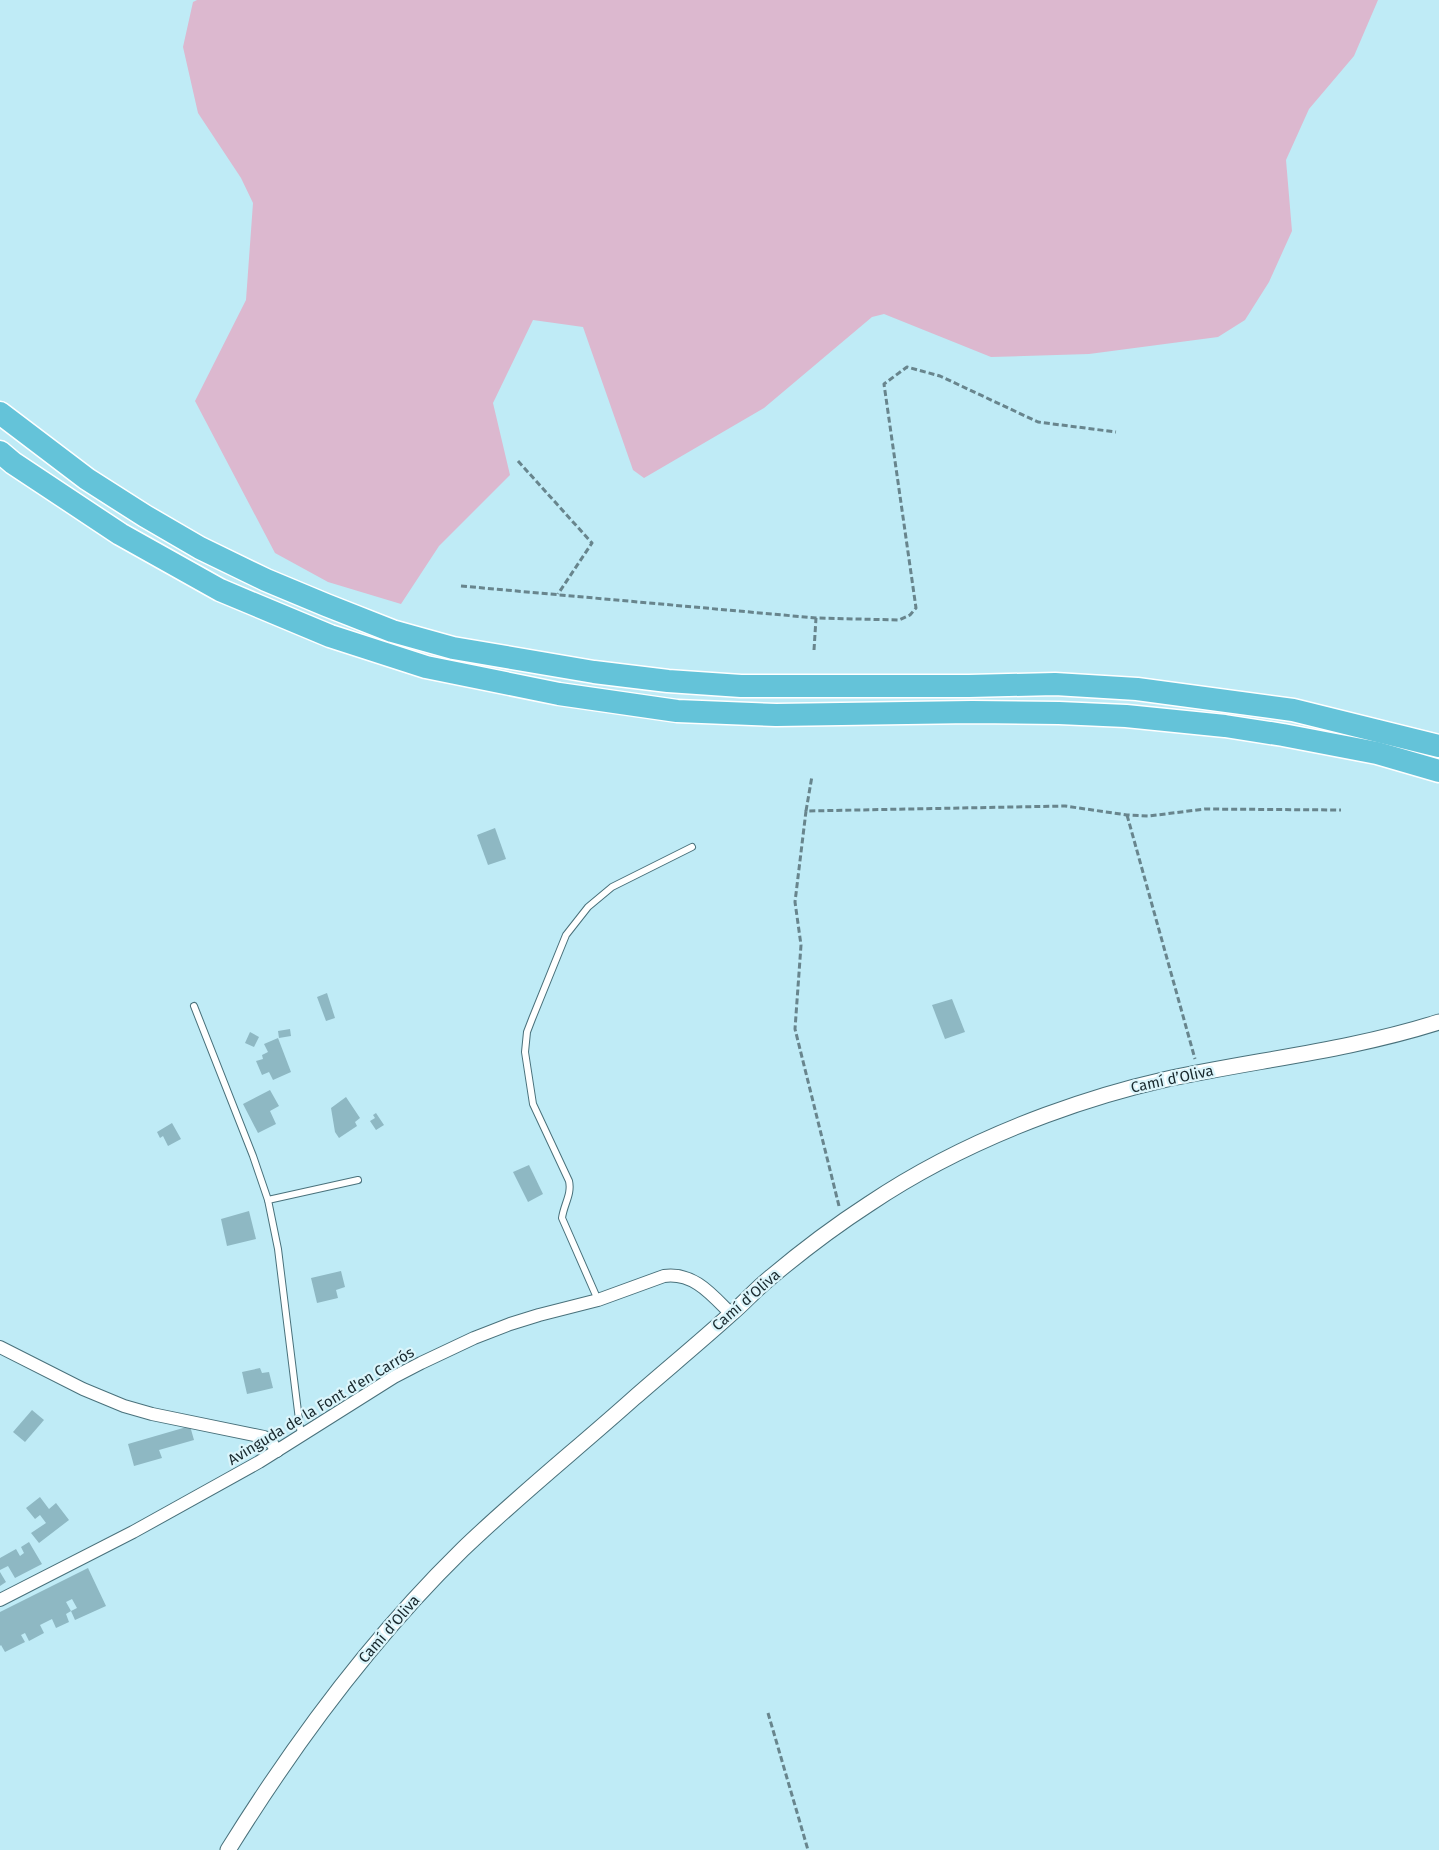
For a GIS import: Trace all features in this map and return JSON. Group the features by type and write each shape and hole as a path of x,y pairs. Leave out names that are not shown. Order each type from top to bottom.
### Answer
{"highway":[{"path":"0,413 87,479 200,549 266,580 392,631 453,648 594,672 669,681 741,686 1055,684 1137,688 1293,710 1439,746"},
{"path":"0,452 120,534 220,590 330,636 426,667 559,694 677,711 777,715 1048,713 1137,717 1225,726 1377,753 1439,771"}],"street":[{"name":"Camí d’Oliva","path":"228,1850 262,1795 314,1720 422,1591 461,1551 769,1279 872,1202 937,1164 988,1138 1122,1090 1199,1073 1370,1042 1439,1022"},
{"name":"Avinguda de la Font d'en Carrós","path":"0,1600 133,1532 301,1437 394,1377 456,1346 539,1315 598,1300 664,1276 676,1274 693,1279 731,1314"},
{"path":"0,1347 83,1389 124,1406 264,1437 269,1439 277,1451"}],"lane":[{"path":"598,1300 562,1218 571,1189 533,1104 525,1052 527,1032 566,935 588,907 612,887 692,847"},
{"path":"194,1006 268,1200 278,1250 301,1437"},
{"path":"268,1200 358,1180"}],"path":[{"path":"461,586 816,618 899,620 910,615 916,608 884,384 908,367 940,376 1038,422 1116,432"},
{"path":"518,461 592,543 558,594"},
{"path":"814,650 816,618"},
{"path":"812,776 795,902 801,945 795,1029 843,1222"},
{"path":"806,811 1065,806 1149,816 1205,809 1341,810"},
{"path":"1127,815 1199,1073"},
{"path":"768,1713 808,1850"}],"shaded area":[{"path":"197,0 1378,0 1354,56 1309,109 1286,160 1292,231 1269,282 1245,320 1218,337 1089,354 991,357 884,314 872,317 764,408 644,478 633,470 583,327 533,320 493,403 510,475 439,546 401,604 328,582 275,553 195,401 246,300 253,203 241,178 198,113 183,47 193,2"}],"building":[{"path":"495,828 506,859 488,865 477,835"},
{"path":"327,993 335,1018 326,1021 317,997"},
{"path":"952,999 965,1032 945,1039 932,1005"},
{"path":"290,1029 291,1036 279,1038 278,1031"},
{"path":"250,1032 259,1037 254,1047 245,1043"},
{"path":"278,1038 291,1072 273,1080 269,1072 262,1075 256,1061 263,1059 262,1055 268,1052 264,1044"},
{"path":"270,1090 279,1106 270,1111 276,1124 258,1133 243,1104"},
{"path":"346,1097 360,1118 355,1122 357,1126 339,1138 335,1132 331,1108"},
{"path":"376,1113 384,1125 376,1130 370,1121 375,1118 373,1115"},
{"path":"172,1123 181,1139 168,1146 163,1136 160,1138 157,1132"},
{"path":"529,1165 543,1194 528,1202 513,1172"},
{"path":"249,1211 256,1239 227,1246 221,1219"},
{"path":"341,1271 345,1287 336,1290 338,1298 317,1303 311,1278"},
{"path":"260,1368 262,1373 269,1372 273,1388 247,1394 242,1372"},
{"path":"32,1410 44,1420 25,1442 13,1432"},
{"path":"190,1426 194,1440 159,1450 162,1458 134,1466 128,1444"},
{"path":"40,1497 49,1509 56,1503 69,1520 39,1543 31,1533 46,1523 40,1515 35,1519 26,1508"},
{"path":"29,1542 42,1564 15,1578 8,1566 0,1570 0,1558 16,1549 20,1556 24,1553 21,1547"},
{"path":"88,1568 106,1606 75,1620 71,1611 66,1614 69,1622 56,1628 52,1619 40,1625 44,1633 29,1641 25,1633 21,1635 25,1642 5,1652 0,1646 0,1612","holes":["72,1599 77,1608 71,1611 66,1602"]},
{"path":"0,1572 6,1582 0,1586"}]}
